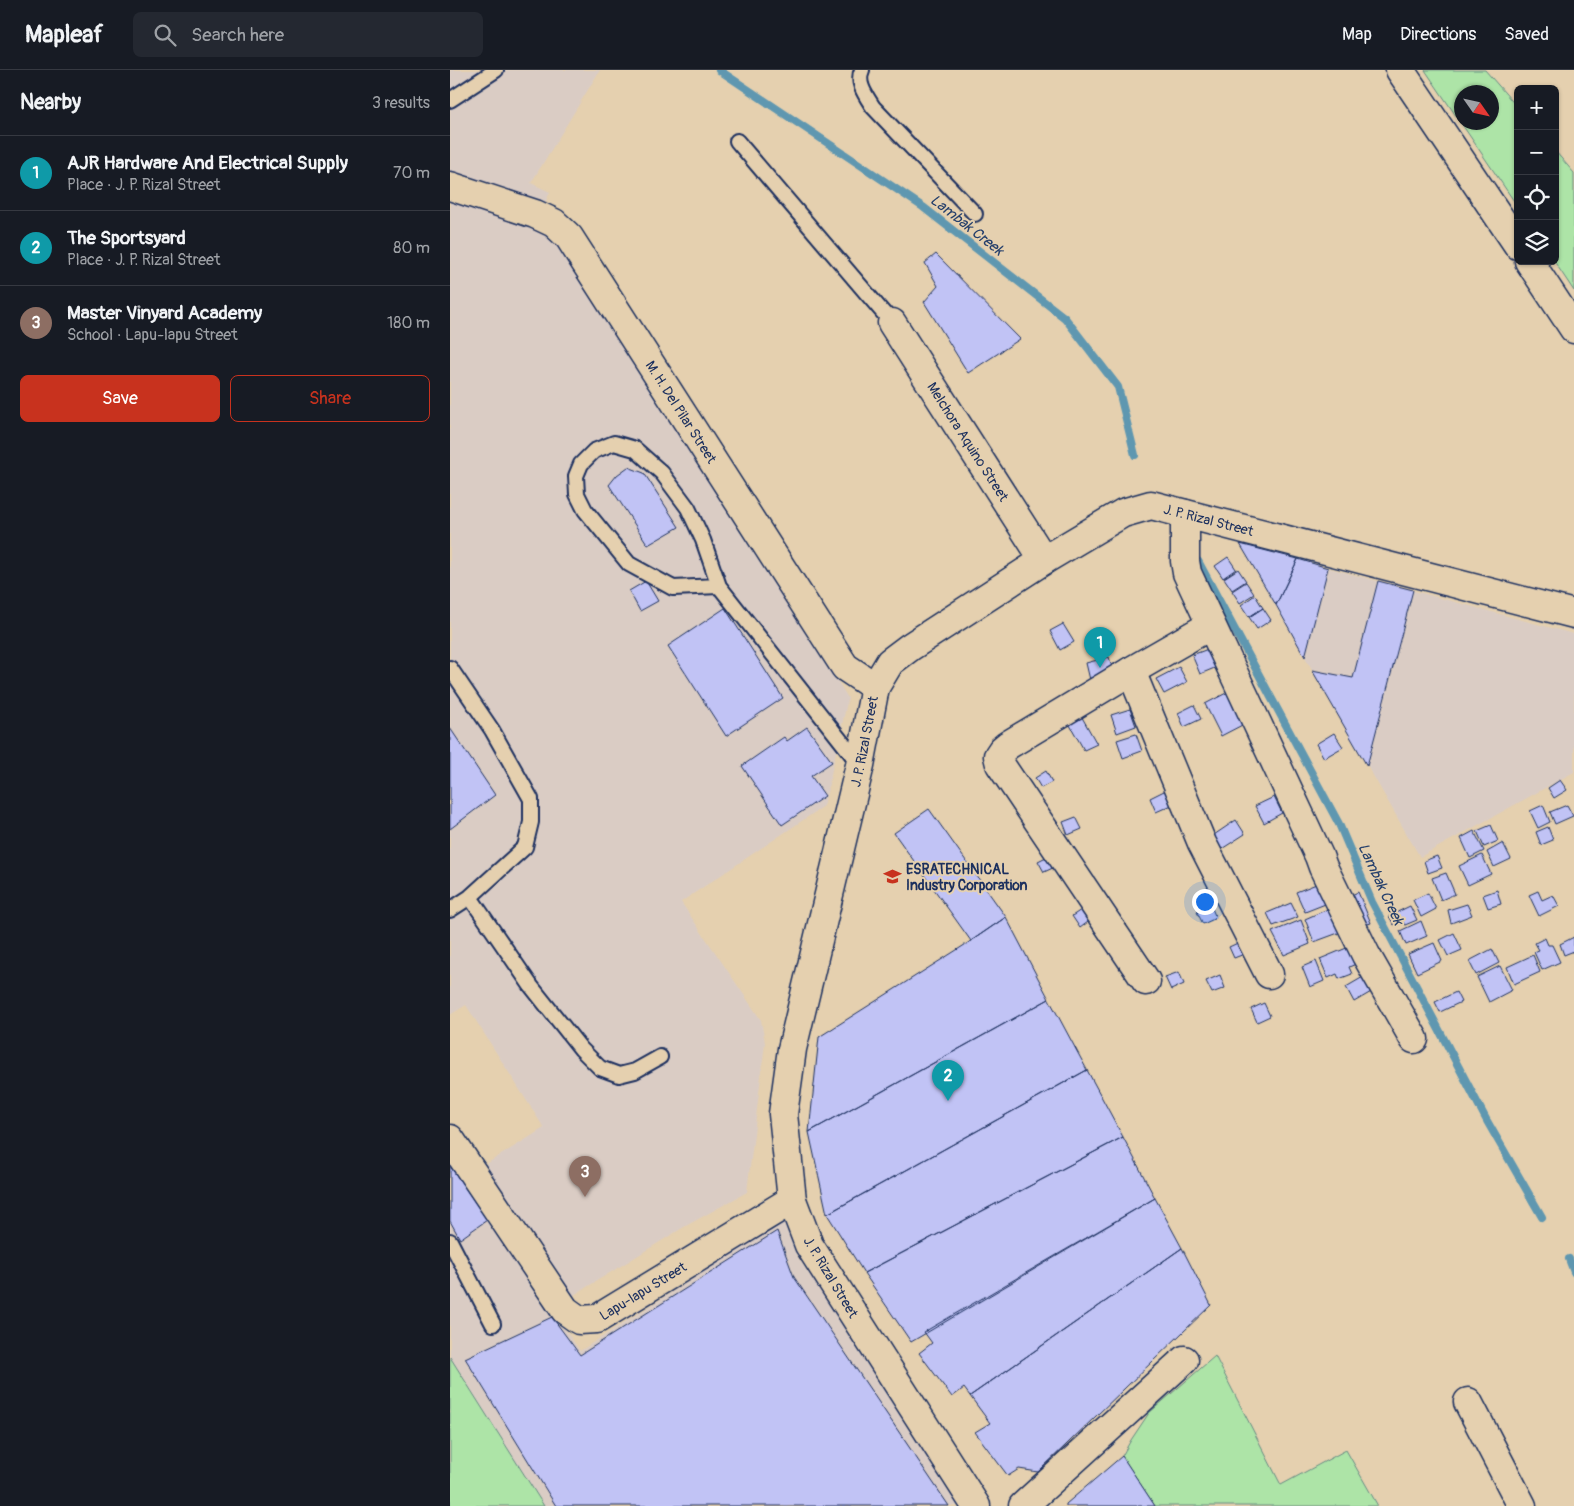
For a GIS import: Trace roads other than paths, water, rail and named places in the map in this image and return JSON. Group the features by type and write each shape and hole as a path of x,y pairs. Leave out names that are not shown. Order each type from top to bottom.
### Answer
{"street":[{"path":"1400,70 1514,239"},
{"name":"M. H. Del Pilar Street","path":"450,186 535,214 554,223 569,237 844,667 875,688"},
{"path":"1532,265 1574,329"},
{"name":"Melchora Aquino Street","path":"892,324 1044,560"},
{"name":"J. P. Rizal Street","path":"976,1506 809,1245 792,1200 783,1114 792,1049 860,765 875,688 890,662 1044,560 1124,513 1151,505 1574,614"},
{"path":"1185,514 1185,561 1187,573 1323,867 1366,955 1414,1039"},
{"path":"1146,981 1000,764 998,756 1008,745 1211,625"},
{"path":"1131,671 1202,843 1270,974"},
{"name":"Lapu-lapu Street","path":"450,1139 565,1310 579,1320 596,1319 792,1200"},
{"path":"1023,1506 1184,1360"},
{"path":"1468,1402 1522,1506"}],"lane":[{"path":"450,100 496,70"},
{"path":"862,70 860,75 862,88 873,107 975,214"},
{"path":"737,141 892,324"},
{"path":"719,586 673,588 629,564 585,510 577,494 576,476 581,464 594,451 614,443 635,449 662,473 688,508 703,540 719,586 860,765"},
{"path":"450,668 492,730 531,800 531,822 525,847 470,897 450,910"},
{"path":"470,897 531,986 581,1049 600,1068 619,1075 636,1071 660,1057"},
{"path":"450,1241 493,1324"}],"waterway":[{"name":"Lambak Creek","path":"719,70 923,207 1065,318 1118,387 1135,455"},
{"name":"Lambak Creek","path":"1198,561 1339,824 1372,902 1487,1121 1542,1217"},
{"name":"Lambak Creek","path":"1569,1259 1574,1272"}],"place":[{"name":"AJR Hardware And Electrical Supply","path":"1100,668"},
{"name":"ESRATECHNICAL Industry Corporation","path":"892,877"},
{"name":"The Sportsyard","path":"948,1101"},
{"name":"Master Vinyard Academy","path":"585,1197"}]}
